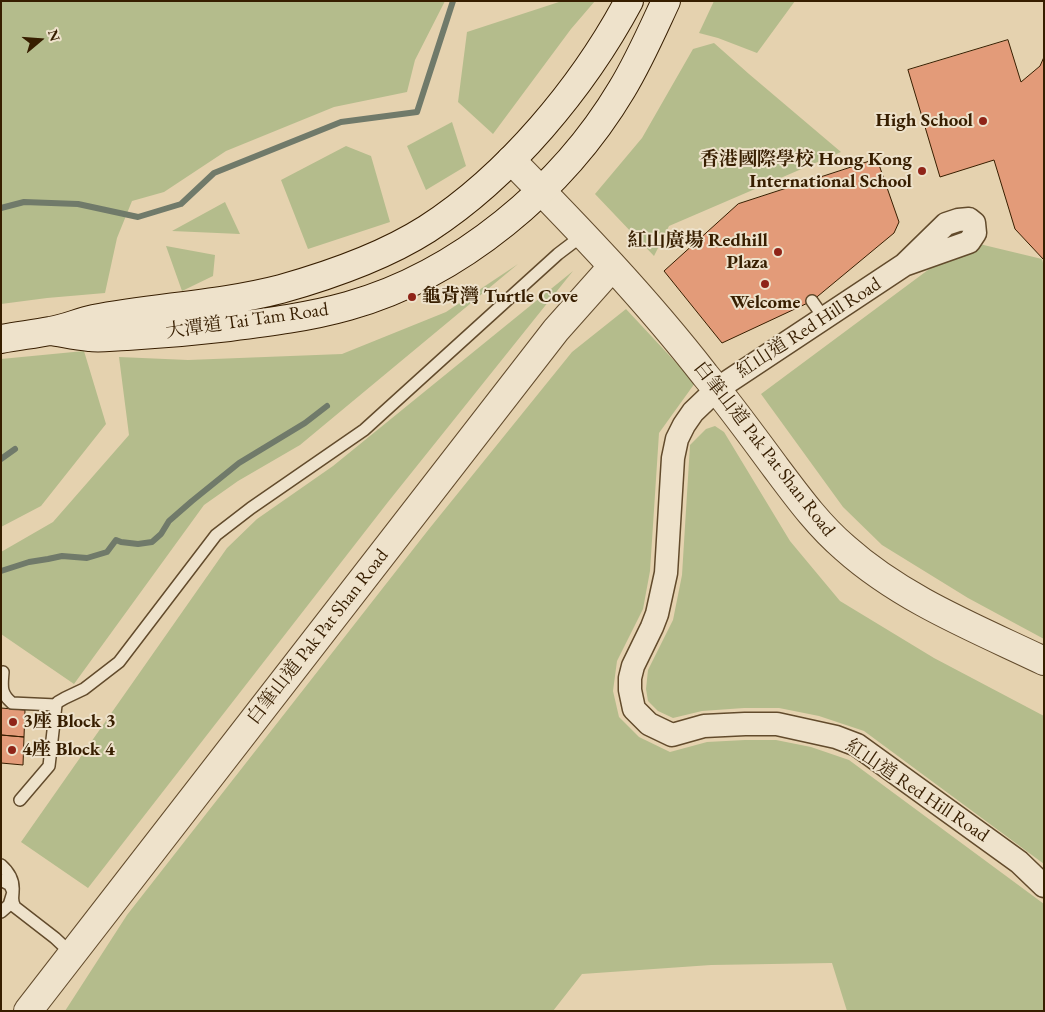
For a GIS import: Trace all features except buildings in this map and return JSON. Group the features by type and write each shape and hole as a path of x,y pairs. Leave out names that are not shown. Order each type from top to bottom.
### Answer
{"street":[{"name":"大潭道 Tai Tam Road","path":"1,339 51,331 92,319 246,296 280,289 353,265 394,248 426,230 453,211 511,160 577,83 596,56 629,1"},
{"name":"大潭道 Tai Tam Road","path":"51,331 90,338 177,333 296,318 350,306 400,288 450,261 494,232 541,191 570,161 622,90 666,1"},
{"name":"白筆山道 Pak Pat Shan Road","path":"511,160 674,334 787,483 828,532 862,562 902,590 930,606 1044,661"},
{"name":"紅山道 Red Hill Road","path":"904,266 818,310 725,400 694,412 684,426 677,438 673,458 666,573 657,614 633,666 630,678 630,690 634,709 649,724 672,735 704,726 777,724 836,737 857,745 1019,862 1044,886"},
{"name":"白筆山道 Pak Pat Shan Road","path":"28,1011 64,946 556,330 612,267"}],"lane":[{"path":"20,800 49,766 56,705 58,702 84,689 119,662 216,536 251,508 364,430 558,254 583,235"},
{"path":"2,672 3,694 12,704 56,705"},
{"path":"1,865 9,873 12,881 13,905 64,946"},
{"path":"1,880 10,885 13,892 8,904 1,912"}],"green space":[{"path":"1,1 445,1 415,60 407,92 334,107 226,151 164,192 132,201 117,238 105,293 1,304"},
{"path":"562,1 595,1 571,29 493,134 458,102 467,32"},
{"path":"714,1 795,1 757,53 699,33"},
{"path":"714,43 841,152 669,226 654,256 595,194 642,138 693,49"},
{"path":"452,122 466,166 426,190 407,146"},
{"path":"346,146 371,156 390,222 308,249 281,180"},
{"path":"225,202 240,234 172,231"},
{"path":"967,241 1042,259 1044,267 1044,639 968,598 882,545 843,507 761,394"},
{"path":"166,246 215,255 213,276 182,291"},
{"path":"518,264 300,445 238,481 204,505 74,684 1,634 1,552 53,522 129,435 119,357 188,360 342,354 446,312"},
{"path":"573,271 388,502 88,888 21,842 227,548 257,519 333,466"},
{"path":"626,309 695,383 659,433 650,571 643,609 617,661 613,691 619,717 639,737 670,752 707,742 776,740 811,747 849,760 1044,904 1044,1011 847,1011 832,963 711,965 582,974 553,1011 65,1011 127,915 429,529 572,352"},
{"path":"84,351 106,424 41,506 1,527 1,359"},
{"path":"715,426 724,432 790,541 840,601 934,658 1044,716 1044,864 864,731 819,716 779,708 702,711 673,718 658,711 648,701 646,689 648,670 673,620 682,575 690,445 706,429"}],"waterway":[{"path":"1,208 24,202 78,204 138,217 181,204 214,173 341,122 417,112 453,1"},
{"path":"1,571 29,562 62,556 87,558 107,552 116,540 138,544 152,542 161,534 169,521 239,463 305,423 327,406"},
{"path":"1,459 15,449"}],"place":[{"name":"High School","path":"983,121"},
{"name":"香港國際學校 Hong Kong International School","path":"922,171"},
{"name":"紅山廣場 Redhill Plaza","path":"778,252"},
{"name":"Welcome","path":"765,284"},
{"name":"龜背灣 Turtle Cove","path":"412,297"},
{"name":"3座 Block 3","path":"13,722"},
{"name":"4座 Block 4","path":"12,750"}]}
